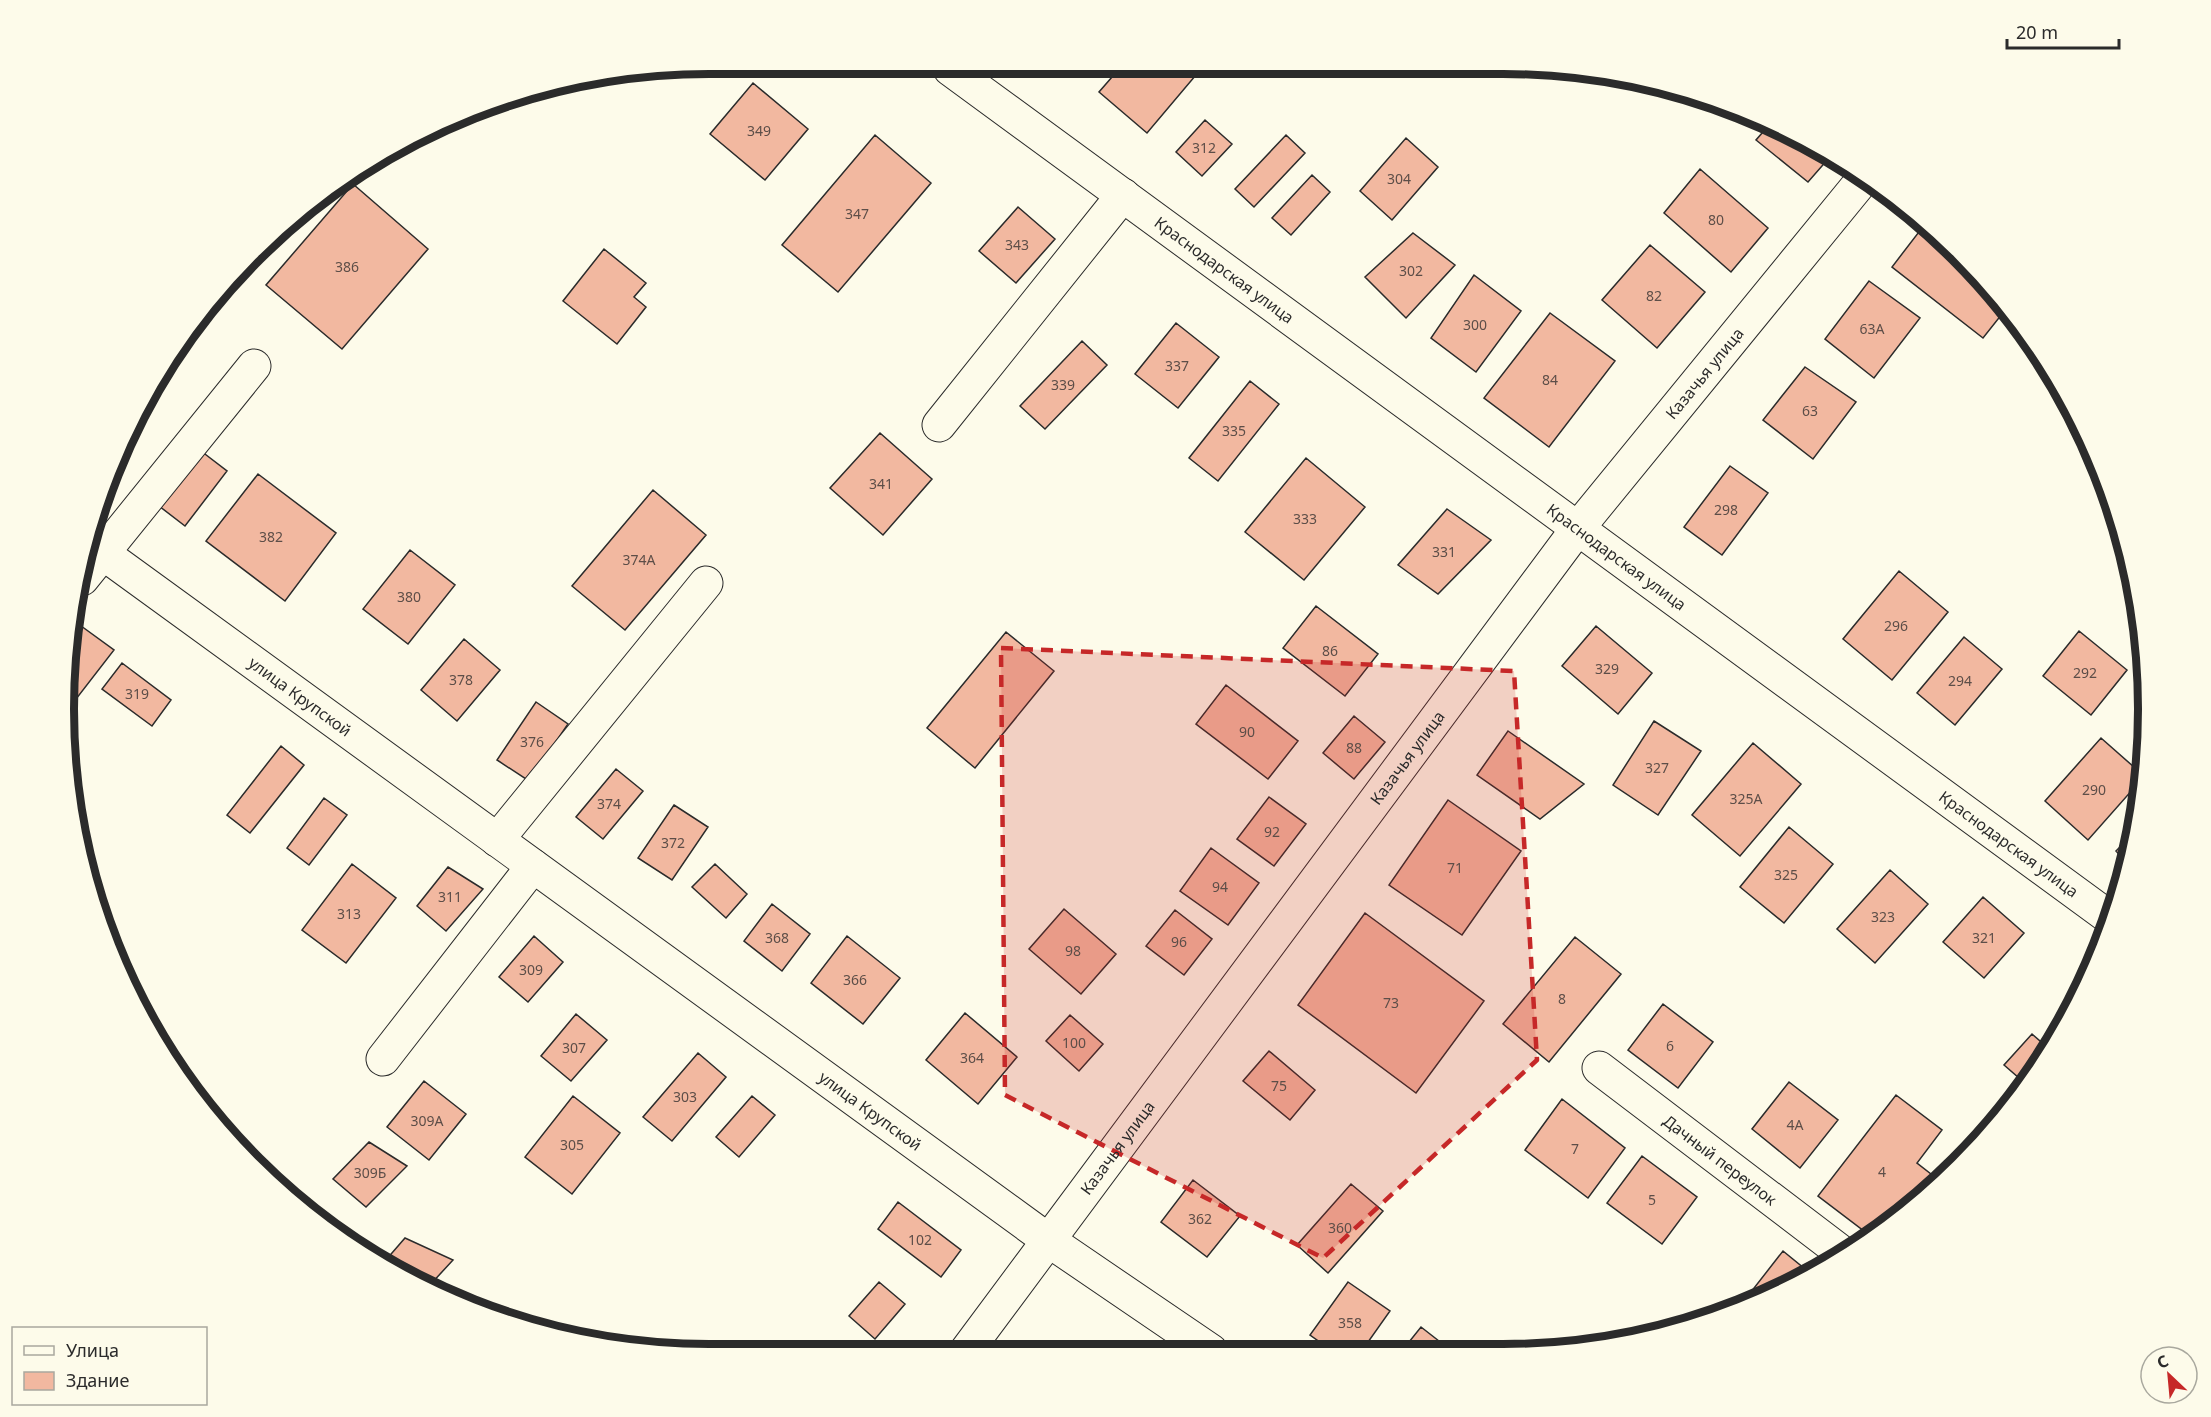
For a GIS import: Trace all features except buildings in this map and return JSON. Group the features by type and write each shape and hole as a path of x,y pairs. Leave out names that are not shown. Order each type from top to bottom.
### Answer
{"street":[{"name":"Краснодарская улица","path":"957,74 2104,913"},
{"name":"Казачья улица","path":"971,1344 1578,528 1859,184"},
{"path":"939,425 1123,195"},
{"path":"96,548 254,366"},
{"name":"улица Крупской","path":"96,548 1048,1240 1201,1344"},
{"path":"498,840 706,583"},
{"path":"383,1059 533,866"},
{"name":"Дачный переулок","path":"1599,1068 1836,1248"}],"highlighted area":[{"path":"1001,648 1514,671 1537,1060 1323,1258 1005,1095"}]}
